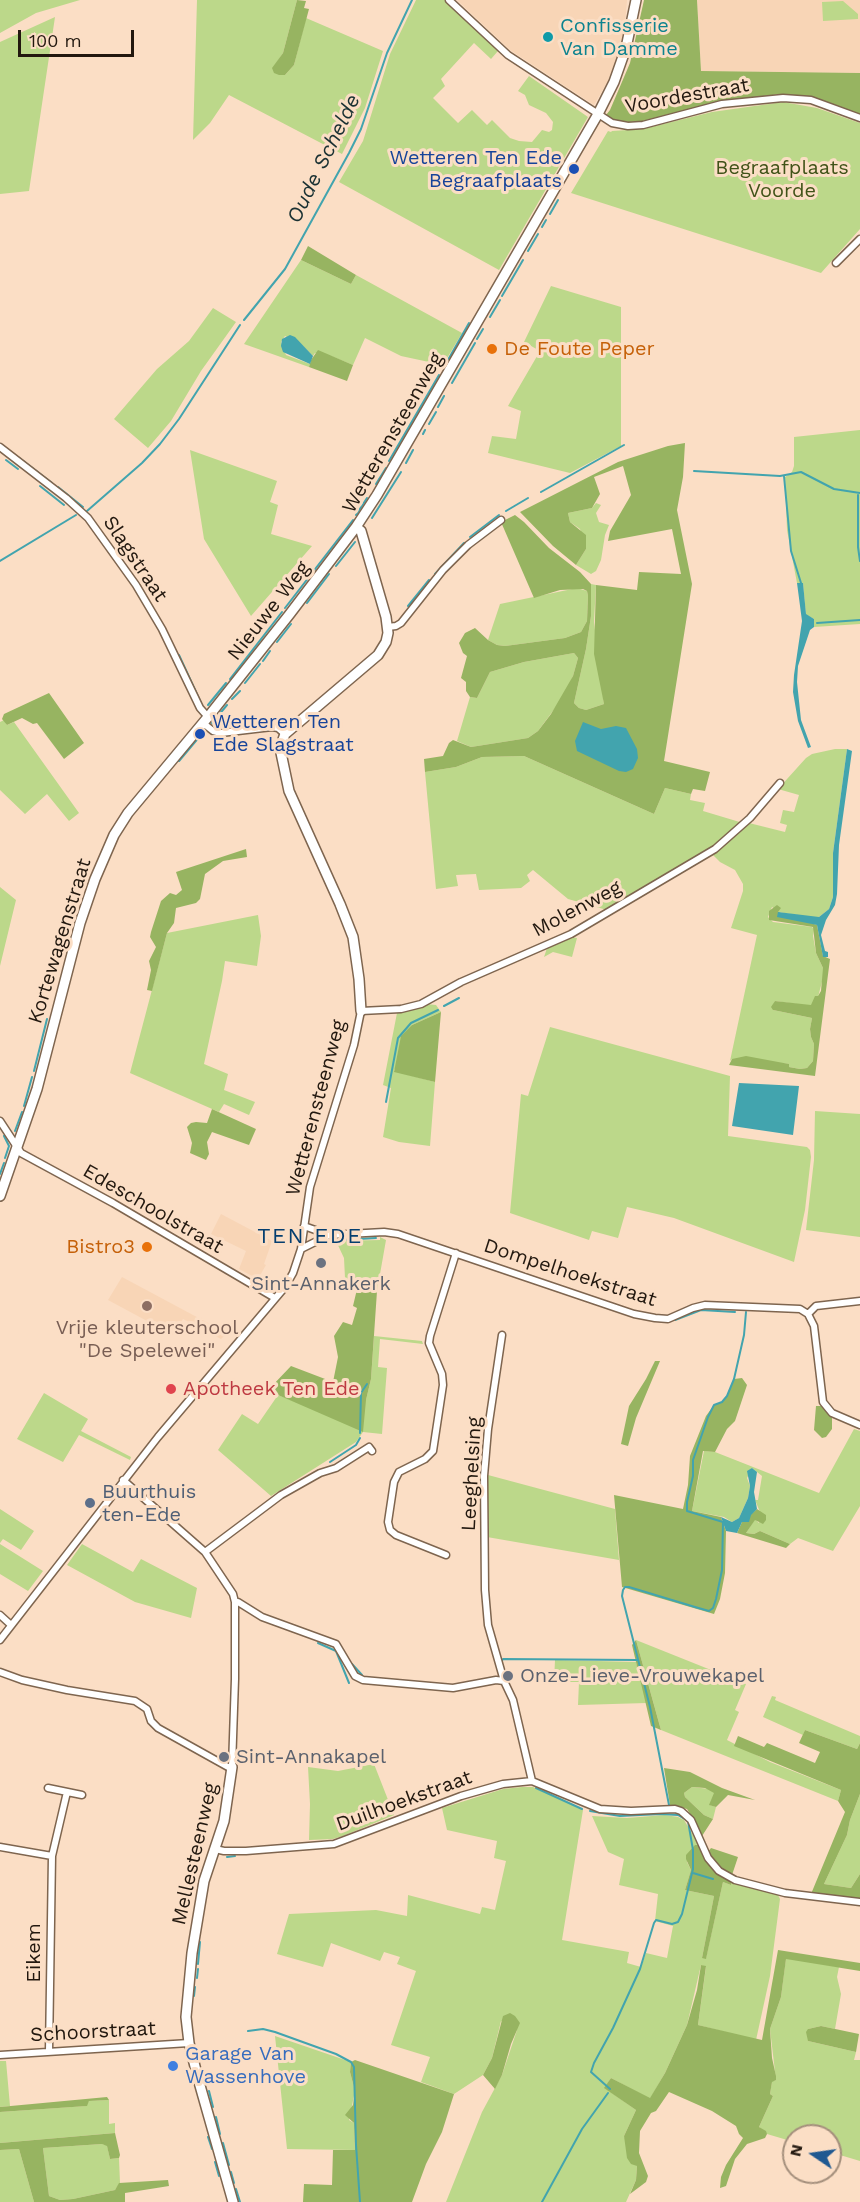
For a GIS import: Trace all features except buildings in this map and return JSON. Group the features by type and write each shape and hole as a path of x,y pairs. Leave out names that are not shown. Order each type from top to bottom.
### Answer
{"street":[{"name":"Voordestraat","path":"449,0 508,55 612,123 628,126 643,124 722,104 783,98 811,100 860,118"},
{"name":"Wetterensteenweg","path":"388,627 361,531 356,527 403,452 598,114 614,82 626,48 636,0"},
{"path":"836,263 860,239"},
{"name":"Slagstraat","path":"0,447 88,518 136,585 162,629 206,720"},
{"path":"206,720 213,731 220,733 272,727 278,728 285,734 378,655 386,642 388,627 396,626 401,622 443,570 468,544 501,520"},
{"name":"Nieuwe Weg","path":"206,720 356,527"},
{"name":"Kortewagenstraat","path":"0,1196 39,1083 80,923 106,852 128,813 206,720"},
{"name":"Wetterensteenweg","path":"0,1640 123,1480 285,1287 293,1273 301,1249 311,1185 354,1045 361,1011 353,937 289,790 280,754 281,740 285,734"},
{"name":"Molenweg","path":"361,1011 421,1004 461,982 571,934 715,849 750,818 780,783"},
{"path":"0,1121 17,1147"},
{"name":"Edeschoolstraat","path":"17,1147 21,1153 275,1298"},
{"name":"Dompelhoekstraat","path":"304,1226 329,1235 384,1232 398,1234 650,1318 668,1318 705,1305 800,1309 808,1314"},
{"name":"Dompelhoekstraat","path":"301,1249 329,1235"},
{"name":"Leeghelsing","path":"446,1555 396,1535 390,1530 388,1522 394,1482 399,1472 425,1459 433,1452 442,1374 429,1343 456,1253"},
{"path":"860,1300 816,1306 808,1314 814,1326 822,1402 832,1413 860,1425"},
{"name":"Leeghelsing","path":"502,1335 488,1429 484,1476 486,1616 504,1681 513,1700 532,1780"},
{"path":"205,1552 281,1495 320,1473 336,1468 369,1447 372,1451"},
{"name":"Mellesteenweg","path":"123,1480 205,1552 235,1602 232,1767 224,1821 204,1881 192,1953 186,2017 189,2043 233,2202"},
{"path":"235,1602 262,1617 336,1644 355,1676 363,1680 453,1688 496,1680 504,1681"},
{"path":"0,1615 11,1625"},
{"path":"0,1672 22,1680 67,1690 135,1701 147,1709 151,1720 158,1728 228,1767 232,1767"},
{"path":"532,1780 600,1809 631,1811 675,1809 681,1811 691,1820 708,1858 719,1871 735,1880 785,1893 860,1902"},
{"name":"Duilhoekstraat","path":"216,1849 246,1851 334,1844 461,1796 503,1784 532,1780"},
{"path":"48,1788 82,1795"},
{"name":"Eikem","path":"49,2051 52,1856 67,1792"},
{"path":"0,1847 52,1856"},
{"name":"Schoorstraat","path":"0,2055 189,2043"}],"shaded area":[{"path":"457,0 627,0 624,36 608,81 594,105 510,50"},
{"path":"697,0 860,0 860,73 701,71"},
{"path":"221,1214 272,1241 264,1264 266,1265 258,1279 239,1269 246,1251 211,1234"},
{"name":"Vrije kleuterschool \"De Spelewei\"","path":"122,1277 227,1333 221,1339 183,1319 173,1335 108,1300"}],"green space":[{"path":"0,0 80,0 36,13 0,33"},
{"path":"197,0 297,0 283,53 273,68 285,75 294,65 306,18 383,51 365,108 342,154 229,95 210,123 193,140"},
{"path":"297,0 306,1 304,8 309,9 294,65 285,75 279,75 274,73 272,68 283,53"},
{"path":"416,0 446,0 498,51 491,59 474,43 441,79 445,86 433,98 458,123 472,110 487,125 492,120 510,138 519,141 532,142 542,130 549,132 552,130 553,122 546,113 529,105 525,95 518,91 529,76 588,117 499,270 339,182 363,141 390,54"},
{"path":"644,0 697,0 701,71 860,73 860,115 812,97 781,94 722,101 643,121 614,120 606,115 630,63"},
{"path":"843,1 858,14 858,19 823,21 822,2"},
{"path":"55,17 29,191 0,194 0,42"},
{"name":"Begraafplaats Voorde","path":"783,102 817,108 860,123 860,229 821,273 571,193 608,131 643,129 712,112"},
{"path":"308,246 356,275 351,284 301,260"},
{"path":"301,260 351,284 356,275 462,333 443,365 401,356 365,338 353,365 331,356 315,353 313,356 301,344 285,336 281,342 286,355 310,364 309,367 244,344"},
{"path":"551,286 621,307 621,446 570,473 488,453 492,436 516,439 521,411 508,406 540,351 524,342"},
{"path":"213,308 236,322 201,371 171,421 148,448 114,419 157,369 189,341"},
{"path":"318,350 353,365 347,381 309,367"},
{"path":"860,430 860,624 814,627 814,619 806,615 803,583 797,583 787,530 785,477 792,472 794,466 794,437"},
{"path":"685,443 683,477 677,510 692,584 664,761 710,772 705,791 693,789 691,794 665,788 654,814 524,756 482,757 456,767 425,772 424,759 443,756 449,743 453,740 471,747 528,738 538,731 551,714 573,676 578,658 574,653 524,662 490,672 477,698 470,697 466,691 466,682 461,678 467,656 463,653 459,643 465,633 475,628 488,640 505,646 565,638 581,632 587,621 588,596 587,591 583,589 560,590 534,598 501,522 515,515 591,584 591,616 574,703 586,710 604,704 594,654 596,585 637,590 639,572 681,574 672,529 608,541 610,531 631,495 623,466 594,477 600,494 592,508 568,513 570,522 586,535 586,549 576,565 553,546 520,512 618,462"},
{"path":"190,450 277,481 270,502 278,505 271,534 312,546 251,616 204,539"},
{"path":"596,503 601,505 596,513 599,522 609,525 601,560 596,571 591,574 576,565 586,549 580,529 570,522 568,513 592,508"},
{"path":"591,584 596,585 594,622 604,704 586,710 574,703 591,616"},
{"path":"577,588 587,591 588,596 587,621 581,632 565,638 505,646 488,640 500,604"},
{"path":"574,653 578,658 564,696 538,731 528,738 471,747 457,741 470,697 477,698 490,672 524,662"},
{"path":"49,693 84,743 64,759 37,723 33,724 22,718 7,725 2,719 4,714"},
{"path":"4,720 7,725 14,722 79,813 69,821 47,794 25,814 0,790 0,722"},
{"path":"847,749 833,853 833,897 829,909 819,917 810,917 778,912 772,907 768,917 773,922 814,929 816,953 823,968 818,997 811,1006 775,1001 773,1010 812,1018 810,1029 814,1044 813,1061 807,1068 800,1069 789,1067 789,1064 732,1059 730,1061 757,935 731,928 743,891 743,884 735,870 720,862 712,854 749,823 785,832 787,825 780,823 783,810 794,812 799,795 778,789 806,758 812,754"},
{"path":"524,756 654,814 665,788 691,794 690,800 705,803 703,811 743,823 709,850 607,910 568,899 533,870 527,875 530,881 521,888 479,890 476,874 456,875 458,886 436,889 425,772 456,767 482,757"},
{"path":"246,849 247,857 223,861 205,874 200,899 196,903 176,908 174,923 167,933 152,991 147,990 151,970 149,961 156,947 150,937 161,901 170,893 176,895 182,890 176,872"},
{"path":"0,887 16,900 0,966"},
{"path":"777,905 781,908 778,912 817,925 823,956 830,959 815,1076 729,1065 732,1059 746,1056 789,1064 789,1067 800,1069 807,1068 813,1061 814,1044 810,1029 812,1018 773,1010 771,1007 775,1001 811,1005 815,996 818,996 821,991 823,968 816,953 813,927 769,920 769,911"},
{"path":"258,915 261,936 257,966 225,961 204,1064 228,1074 224,1090 255,1102 249,1115 224,1104 219,1112 130,1073 167,933"},
{"path":"571,937 577,938 572,957 553,952 544,957 547,948"},
{"path":"426,1004 436,1005 441,1012 412,1025 394,1071 435,1082 430,1146 399,1142 383,1137 391,1088 383,1085 397,1013"},
{"path":"441,1012 435,1082 394,1072 401,1036 412,1025"},
{"path":"550,1027 730,1076 728,1136 807,1147 811,1157 805,1210 794,1262 674,1218 627,1207 618,1238 592,1231 589,1240 510,1213 521,1094 528,1096"},
{"path":"212,1109 256,1129 249,1145 212,1132 207,1142 209,1154 206,1160 190,1153 192,1143 187,1127 196,1122 207,1123"},
{"path":"815,1111 860,1114 860,1237 806,1230 814,1160"},
{"path":"380,1237 386,1240 377,1291 364,1278 358,1285 345,1278 344,1258 336,1241 380,1240"},
{"path":"364,1278 377,1291 371,1379 366,1400 363,1432 278,1395 271,1387 291,1366 333,1382 338,1357 334,1336 343,1322 352,1325 357,1308 353,1306 358,1285"},
{"path":"374,1336 422,1341 423,1344 380,1339 378,1367 387,1368 382,1434 363,1432 356,1442 271,1496 218,1450 242,1414 258,1424 278,1395 296,1402 366,1400 371,1379"},
{"path":"655,1361 660,1361 636,1418 628,1446 621,1444 629,1406"},
{"path":"742,1378 747,1385 735,1421 727,1429 715,1452 703,1451 692,1511 721,1517 726,1531 725,1573 720,1599 714,1614 622,1587 614,1495 683,1509 688,1485 690,1456 706,1416 714,1405 722,1402 727,1396 734,1379"},
{"path":"44,1393 88,1419 81,1431 131,1457 130,1460 79,1435 63,1462 17,1439"},
{"path":"816,1406 821,1406 832,1418 832,1429 826,1437 822,1438 814,1430"},
{"path":"854,1429 860,1431 860,1506 833,1551 798,1538 790,1544 760,1531 754,1534 746,1533 755,1519 759,1523 760,1512 755,1500 758,1500 762,1476 752,1468 747,1478 750,1486 748,1498 739,1518 732,1522 724,1517 692,1511 704,1451 715,1452 819,1493"},
{"path":"488,1475 615,1509 619,1560 487,1537"},
{"path":"0,1509 34,1531 21,1550 3,1539 0,1543"},
{"path":"757,1509 766,1515 766,1520 763,1524 755,1520 746,1533 754,1534 760,1531 790,1544 786,1548 737,1533 742,1522"},
{"path":"0,1544 43,1571 28,1591 0,1574"},
{"path":"82,1544 133,1572 141,1559 197,1588 191,1618 135,1602 67,1565"},
{"path":"636,1640 746,1684 735,1710 739,1712 727,1740 770,1762 841,1790 838,1801 661,1730"},
{"path":"636,1640 661,1730 651,1726 632,1645"},
{"path":"555,1660 636,1662 647,1703 578,1705 579,1682 554,1682"},
{"path":"772,1696 776,1697 775,1700 860,1736 857,1749 805,1730 803,1735 763,1717"},
{"path":"805,1730 857,1749 860,1743 860,1794 847,1835 824,1884 851,1888 860,1874 860,1899 811,1894 845,1812 838,1801 841,1790 734,1746 738,1736 764,1747 767,1743 815,1763 820,1752 799,1743"},
{"path":"374,1764 394,1815 333,1839 309,1840 308,1767 338,1771"},
{"path":"664,1768 690,1772 722,1788 755,1800 728,1795 716,1807 709,1805 714,1793 705,1788 692,1787 684,1793 685,1797 704,1815 713,1819 702,1836 687,1809 670,1805"},
{"path":"533,1787 583,1810 562,1940 629,1952 627,1963 641,1967 646,1953 667,1958 673,1926 655,1921 658,1894 619,1885 624,1859 608,1852 592,1816 627,1818 665,1815 684,1820 699,1845 687,1862 691,1870 685,1890 714,1896 702,1958 706,1958 723,1882 731,1885 731,1882 778,1895 780,1899 770,1976 756,2040 698,2025 706,1967 701,1965 687,2025 650,2099 611,2078 605,2088 636,2110 624,2136 637,2166 636,2180 626,2202 446,2202 482,2112 502,2075 517,2030 501,2021 492,2058 483,2075 454,2094 421,2082 430,2057 391,2045 416,1971 397,1964 400,1957 384,1952 380,1961 331,1943 323,1967 277,1954 289,1914 376,1910 407,1916 408,1895 480,1914 482,1907 495,1910 506,1861 494,1858 497,1841 447,1830 442,1808 503,1789"},
{"path":"692,1787 710,1789 715,1793 710,1805 716,1807 713,1819 704,1815 685,1797 684,1793"},
{"path":"860,1794 860,1874 851,1888 824,1884 847,1835"},
{"path":"695,1845 699,1845 717,1874 731,1882 731,1885 723,1882 706,1959 702,1958 714,1896 685,1890 691,1870 686,1855"},
{"path":"711,1848 738,1857 732,1875 716,1864 708,1852"},
{"path":"778,1950 860,1963 860,1971 786,1959 781,1997 770,2029 776,2080 772,2082 770,2094 773,2096 759,2127 766,2131 765,2138 747,2144 735,2159 726,2186 720,2188 721,2177 726,2165 743,2138 736,2126 712,2111 669,2092 656,2111 651,2113 640,2131 639,2153 648,2176 646,2182 630,2194 636,2180 637,2166 631,2164 627,2158 624,2136 636,2110 604,2088 611,2078 650,2098 665,2073 687,2025 701,1965 706,1966 698,2025 762,2040"},
{"path":"786,1958 839,1967 837,1977 841,1994 835,2029 821,2026 808,2029 808,2041 856,2052 854,2060 860,2060 860,2161 842,2156 842,2124 782,2124 782,2138 767,2134 759,2127 773,2096 770,2094 772,2081 776,2080 770,2029 781,1997"},
{"path":"510,2013 520,2023 495,2089 483,2075 492,2058 503,2016"},
{"path":"821,2026 859,2034 856,2052 808,2041 806,2032 808,2029"},
{"path":"275,2036 351,2062 350,2072 355,2091 349,2120 354,2123 355,2150 287,2149"},
{"path":"355,2060 454,2094 442,2132 426,2164 412,2202 303,2202 304,2184 332,2185 333,2150 355,2150 354,2123 345,2115 353,2105 355,2091 350,2072 351,2062"},
{"path":"0,2061 6,2061 10,2106 0,2107"},
{"path":"107,2097 109,2100 89,2101 87,2106 0,2112 0,2107"},
{"path":"109,2100 109,2124 115,2123 115,2133 0,2143 0,2112 86,2106 89,2101"},
{"path":"115,2133 119,2158 110,2159 107,2146 102,2144 43,2148 49,2196 60,2200 73,2199 115,2190 119,2183 168,2180 169,2186 125,2193 125,2202 34,2202 19,2149 0,2150 0,2143"},
{"path":"107,2145 110,2159 119,2158 120,2183 115,2190 73,2199 60,2200 49,2196 43,2148"},
{"path":"19,2149 34,2202 0,2202 0,2150"}],"water":[{"path":"290,335 295,337 313,356 310,364 283,352 282,339"},
{"path":"797,583 803,583 806,614 814,619 814,627 810,630 798,666 797,682 801,720 811,747 808,748 798,721 793,692 802,621"},
{"path":"583,722 601,729 616,726 626,728 637,749 638,758 633,769 626,772 619,771 577,751 575,741"},
{"path":"847,749 852,751 839,845 837,894 835,905 826,920 821,935 825,951 828,952 828,957 823,957 817,925 777,917 778,912 819,917 829,909 833,897 833,853"},
{"path":"739,1083 799,1086 793,1135 732,1126"},
{"path":"752,1468 757,1472 754,1492 757,1509 751,1515 749,1522 742,1522 737,1533 726,1531 721,1517 732,1522 739,1518 748,1498 750,1486 747,1471"}],"waterway":[{"name":"Oude Schelde","path":"244,320 285,269 349,153 361,129 387,53 412,0"},
{"path":"550,214 558,200"},
{"path":"542,227 546,220"},
{"path":"528,251 538,234"},
{"path":"502,296 523,260"},
{"path":"490,317 500,300"},
{"path":"444,367 469,323"},
{"name":"Oude Schelde","path":"87,511 142,463 160,444 179,419 240,325"},
{"path":"477,339 483,329"},
{"path":"452,383 475,343"},
{"path":"389,461 439,375"},
{"path":"438,407 444,396"},
{"path":"429,424 436,412"},
{"path":"423,434 425,430"},
{"path":"541,492 624,445"},
{"path":"406,463 413,450"},
{"path":"18,457 52,483"},
{"path":"6,460 18,469"},
{"path":"376,484 386,468"},
{"path":"694,471 780,476 801,472 834,489 860,493"},
{"path":"372,518 401,472"},
{"path":"784,476 791,551 801,583"},
{"path":"40,486 64,505"},
{"path":"58,487 83,507"},
{"path":"858,495 860,561"},
{"path":"356,515 367,498"},
{"path":"506,511 528,498"},
{"name":"Oude Schelde","path":"0,561 76,515"},
{"path":"470,537 499,515"},
{"path":"285,608 353,520"},
{"path":"336,566 355,542"},
{"path":"435,574 464,543"},
{"path":"307,603 329,574"},
{"path":"408,606 429,580"},
{"path":"230,679 282,612"},
{"path":"817,623 860,620"},
{"path":"277,642 291,624"},
{"path":"263,661 270,651"},
{"path":"179,655 201,703"},
{"path":"245,683 260,664"},
{"path":"208,705 226,683"},
{"path":"232,699 240,691"},
{"path":"222,730 212,723 227,705"},
{"path":"179,761 200,736"},
{"path":"444,1006 459,998"},
{"path":"386,1102 398,1038 411,1023 438,1010"},
{"path":"34,1071 47,1019"},
{"path":"24,1106 32,1077"},
{"path":"15,1131 22,1112"},
{"path":"4,1136 9,1146 5,1158"},
{"path":"0,1174 4,1163"},
{"path":"341,1240 376,1238"},
{"path":"675,1320 701,1310 735,1312"},
{"path":"669,1805 650,1707 622,1596 625,1587 629,1587 709,1611 713,1608 722,1570 723,1522 687,1511 687,1502 693,1476 693,1460 708,1417 714,1405 722,1402 727,1396 734,1379 744,1335 746,1312"},
{"path":"360,1433 361,1393 367,1384"},
{"path":"483,1456 485,1435"},
{"path":"330,1462 356,1445 360,1438"},
{"path":"318,1643 336,1651 349,1683"},
{"path":"501,1662 503,1659 638,1660"},
{"path":"352,1664 362,1675"},
{"path":"536,1788 582,1809"},
{"path":"590,1811 620,1816 678,1815 688,1821 693,1850 693,1869 682,1914 678,1922 672,1924 656,1920 654,1923 640,1969 594,2063 591,2072 610,2089"},
{"path":"227,1857 235,1856"},
{"path":"693,1873 713,1879"},
{"path":"198,1964 200,1942"},
{"path":"197,1978 198,1969"},
{"path":"194,1996 195,1987"},
{"path":"248,2031 263,2029 275,2032 336,2054 351,2062 354,2067 360,2202"},
{"path":"209,2091 213,2107"},
{"path":"542,2202 582,2129 608,2093"},
{"path":"216,2117 220,2134"},
{"path":"208,2137 212,2149"},
{"path":"223,2143 229,2165"},
{"path":"215,2162 219,2176"},
{"path":"231,2172 234,2183"},
{"path":"236,2189 240,2202"}],"place":[{"name":"Confisserie Van Damme","path":"548,37"},
{"name":"Wetteren Ten Ede Begraafplaats","path":"574,169"},
{"name":"De Foute Peper","path":"492,349"},
{"name":"Wetteren Ten Ede Slagstraat","path":"200,734"},
{"name":"Bistro3","path":"147,1247"},
{"name":"Sint-Annakerk","path":"321,1263"},
{"name":"Vrije kleuterschool \"De Spelewei\"","path":"147,1306"},
{"name":"Apotheek Ten Ede","path":"171,1389"},
{"name":"Buurthuis ten-Ede","path":"90,1503"},
{"name":"Onze-Lieve-Vrouwekapel","path":"508,1676"},
{"name":"Sint-Annakapel","path":"224,1757"},
{"name":"Garage Van Wassenhove","path":"173,2066"}],"district":[{"name":"TEN EDE","path":"310,1237"}]}
